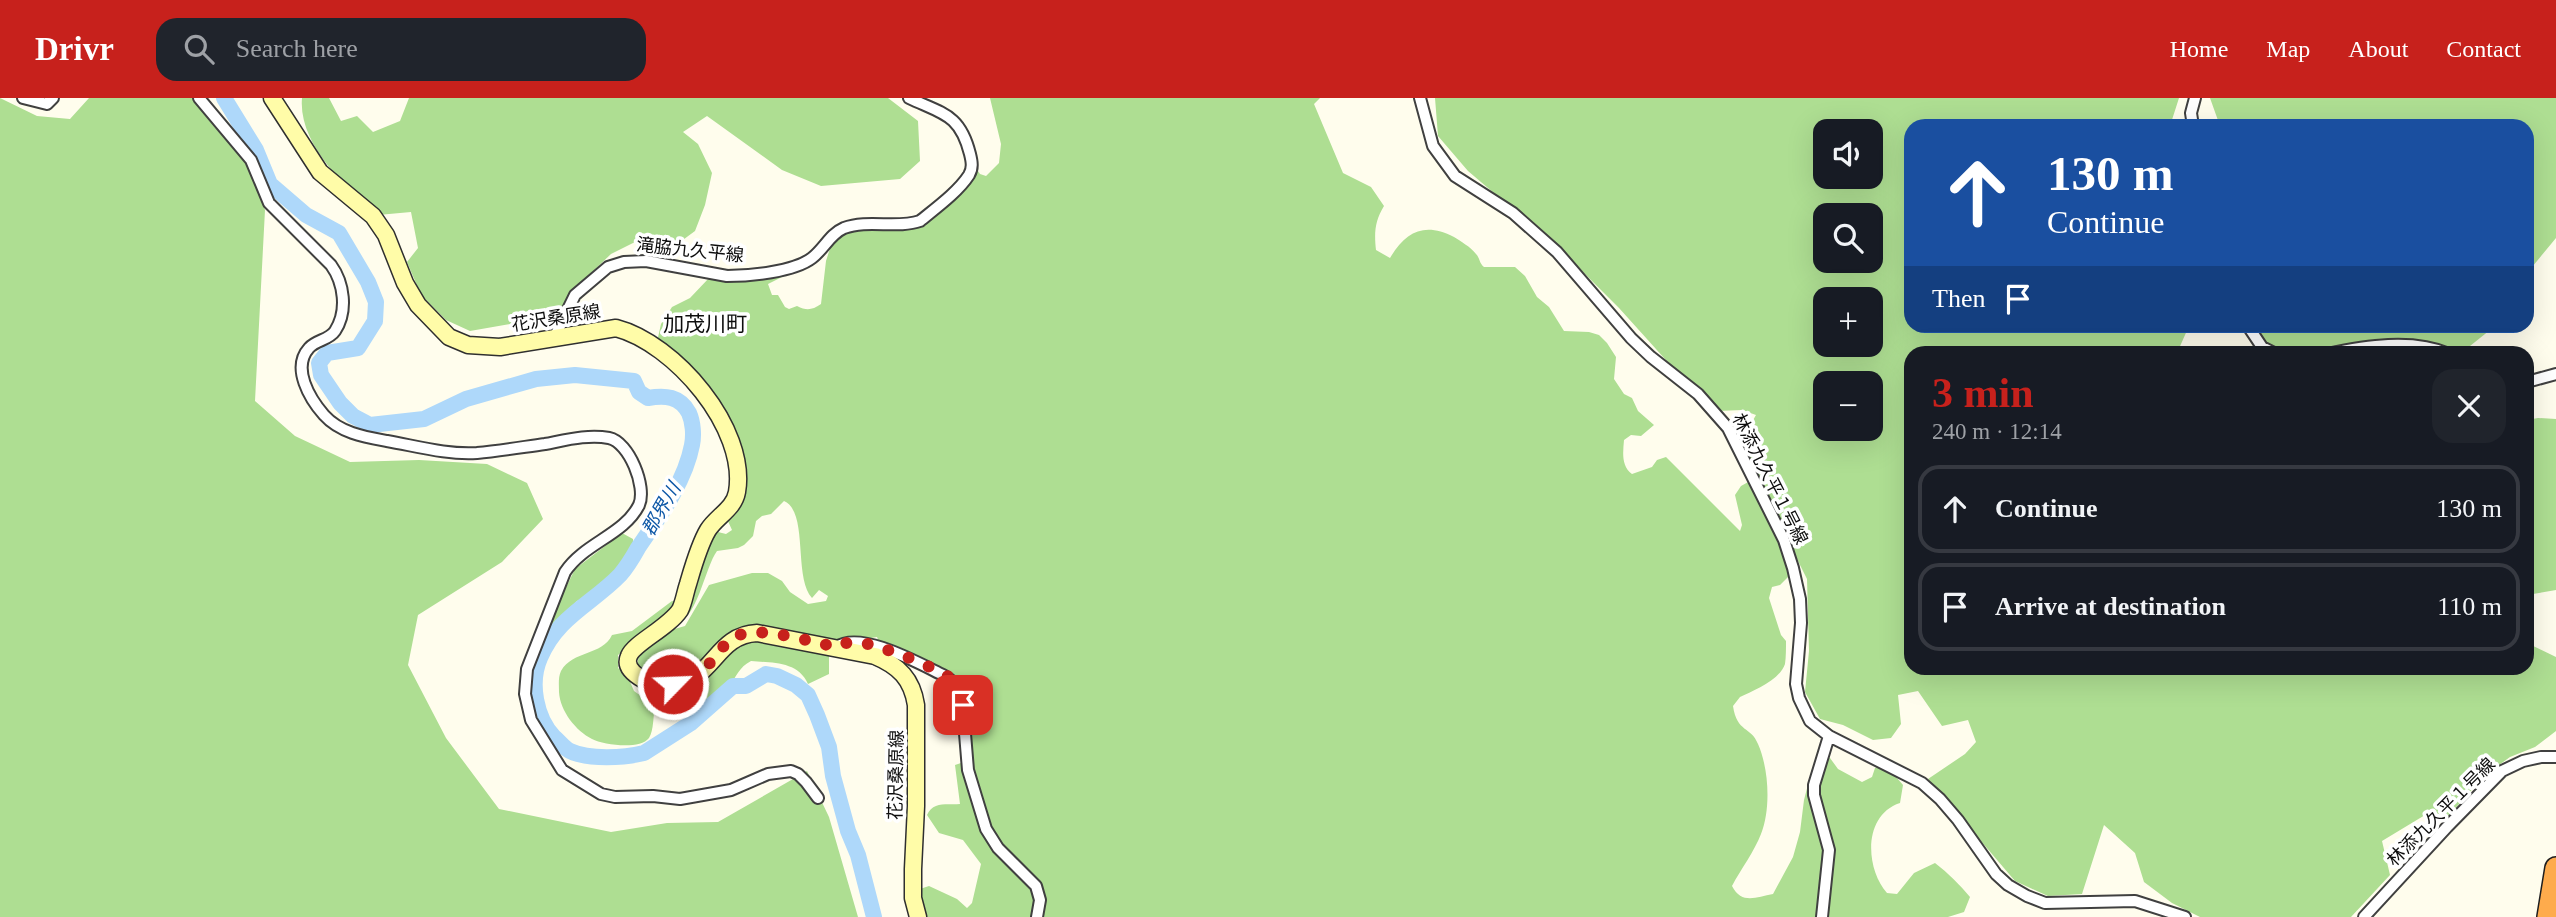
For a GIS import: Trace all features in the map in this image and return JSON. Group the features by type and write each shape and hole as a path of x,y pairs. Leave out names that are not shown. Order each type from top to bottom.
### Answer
{"highway":[{"path":"2548,917 2556,868"}],"main road":[{"name":"花沢桑原線","path":"272,98 320,172 373,216 386,234 405,283 418,305 449,337 468,345 500,347 616,328 633,332 648,340 705,396 724,424 733,448 737,492 733,505 709,529 682,607 670,624 632,650 628,664 632,672 657,684 688,682 699,676 728,642 745,633 768,634 837,647 892,663 902,672 914,691 917,725 913,898 918,917"}],"street":[{"path":"23,98 47,104 52,98"},
{"path":"199,98 251,160 269,203 339,276 342,284 342,310 335,331 309,348 301,369 310,395 324,416 336,425 364,437 435,449 474,453 597,437 611,438 628,452 640,486 641,498 638,507 616,530 573,560 565,572 527,669 526,703 531,720 562,770 601,794 615,797 653,796 680,799 731,790 768,774 791,771 798,774 818,797"},
{"name":"滝脇九久平線","path":"554,338 575,295 608,267 624,262 646,261 740,276 799,265 812,258 837,232 847,227 885,223 911,224 920,221 968,177 972,164 965,135 959,125 946,115 909,98"},
{"name":"林添九久平１号線","path":"1420,98 1433,146 1455,176 1513,213 1557,252 1632,338 1705,401 1728,428 1784,540 1793,568 1800,599 1801,623 1797,691 1810,721 1829,736 1922,783 1949,810 1996,874 2027,896 2045,903 2135,901 2185,917"},
{"path":"2193,119 2192,104 2195,98"},
{"path":"2389,346 2423,346"},
{"path":"2534,380 2556,374"},
{"path":"837,647 842,643 867,643 953,680 962,697 968,770 986,829 998,848 1036,886 1040,900 1037,917"},
{"path":"1822,917 1829,850 1814,795 1814,785 1829,736"},
{"name":"林添九久平１号線","path":"2364,917 2446,827 2502,771 2523,761 2556,757"}],"green space":[{"path":"0,98 37,116 70,119 89,98 193,98 241,153 251,170 265,210 255,401 295,436 350,462 419,460 487,464 527,483 543,519 502,562 418,615 408,665 446,738 499,809 611,832 667,823 718,822 807,771 829,817 858,917 0,917"},
{"path":"302,98 329,98 341,121 357,116 373,132 400,121 409,98 888,98 918,121 920,161 900,179 821,186 782,170 707,116 683,132 698,144 712,173 705,205 695,231 676,245 647,236 611,254 590,274 581,299 551,317 470,331 446,320 421,295 407,262 418,248 411,212 378,215 352,192 326,164 316,148 303,115"},
{"path":"990,98 1320,98 1314,104 1343,173 1371,187 1384,206 1376,227 1376,250 1390,258 1410,236 1425,230 1434,230 1454,237 1468,247 1484,267 1515,267 1525,276 1537,297 1549,307 1564,331 1589,332 1599,335 1607,343 1616,357 1614,379 1624,394 1632,398 1638,411 1654,425 1641,436 1631,435 1624,440 1624,463 1628,471 1632,474 1652,467 1657,460 1666,457 1740,531 1742,525 1735,495 1741,486 1750,481 1780,542 1789,576 1780,585 1772,587 1769,598 1781,635 1786,641 1785,664 1772,680 1740,697 1733,706 1738,721 1758,744 1765,765 1767,789 1766,813 1761,834 1732,886 1736,892 1745,898 1773,894 1793,857 1800,832 1804,800 1819,753 1830,758 1838,769 1862,782 1872,777 1875,768 1881,766 1891,771 1903,785 1900,803 1888,809 1879,819 1871,843 1875,870 1887,893 1897,894 1914,873 1935,863 1970,897 1964,912 1948,917 1040,917 1043,900 996,841 971,769 962,690 880,645 877,637 833,640 757,629 696,672 652,679 637,666 640,649 671,630 685,626 709,585 752,573 768,573 782,581 790,592 808,604 826,601 828,596 819,590 812,598 806,588 796,518 792,507 784,501 771,514 756,521 753,536 744,545 717,551 695,604 683,621 675,624 714,531 726,534 732,530 727,519 734,438 657,342 661,324 672,307 690,298 714,275 782,272 784,276 768,284 772,295 778,295 785,307 809,309 821,304 826,261 833,239 839,234 855,229 908,227 972,174 978,171 986,176 999,163 1001,144"},
{"path":"1435,98 2179,98 2172,119 1904,119 1904,333 2186,333 2180,346 1904,346 1904,675 2534,675 2534,646 2556,657 2556,731 2535,747 2510,757 2484,776 2443,822 2430,812 2382,841 2390,875 2351,917 2200,917 2172,903 2144,882 2135,853 2104,825 2082,894 2048,896 2015,881 1928,779 1965,754 1976,742 1968,720 1942,726 1918,691 1898,695 1901,724 1891,738 1873,740 1843,725 1820,719 1805,692 1809,651 1807,579 1747,459 1744,436 1756,415 1742,410 1717,411 1562,251 1468,171 1438,136"},
{"path":"2210,98 2556,98 2556,238 2534,265 2534,119 2218,119"},
{"path":"2258,333 2486,333 2470,346 2270,346"},
{"path":"2534,419 2556,419 2556,590 2534,594"},
{"path":"622,533 633,539 629,557 588,597 577,601 563,614 552,629 547,626 575,569"},
{"path":"672,601 677,602 678,607 618,655 618,668 628,677 634,691 655,706 651,735 644,742 622,745 598,741 586,735 570,720 562,706 559,692 561,671 573,659 602,647 612,635 632,631"},
{"path":"746,638 829,649 829,674 808,684 804,676 791,667 751,661 741,669 719,697 699,712 690,702 689,690"},
{"path":"961,763 966,769 983,828 1035,889 1035,917 923,917 920,889 929,886 957,899 967,908 972,903 981,864 963,840 939,833 927,815 936,806 960,804 955,765"}],"waterway":[{"name":"郡界川","path":"224,98 256,150 270,184 306,215 339,233 368,282 376,302 375,321 358,348 327,353 319,363 321,375 340,403 353,416 370,425 424,419 466,399 536,379 575,375 634,381 639,392 648,398 672,398 685,407 691,420 693,441 684,472 623,572 565,621 547,644 535,678 539,710 554,737 570,751 596,757 627,756 644,753 691,723 733,686 746,686 766,674 796,685 808,695 829,747 833,776 874,917"}],"district":[{"name":"加茂川町","path":"705,324"}],"route":[{"path":"673,684 688,682 699,676 728,642 736,637 745,633 757,633 837,647 842,643 867,643 953,680 959,689 963,705"}]}
